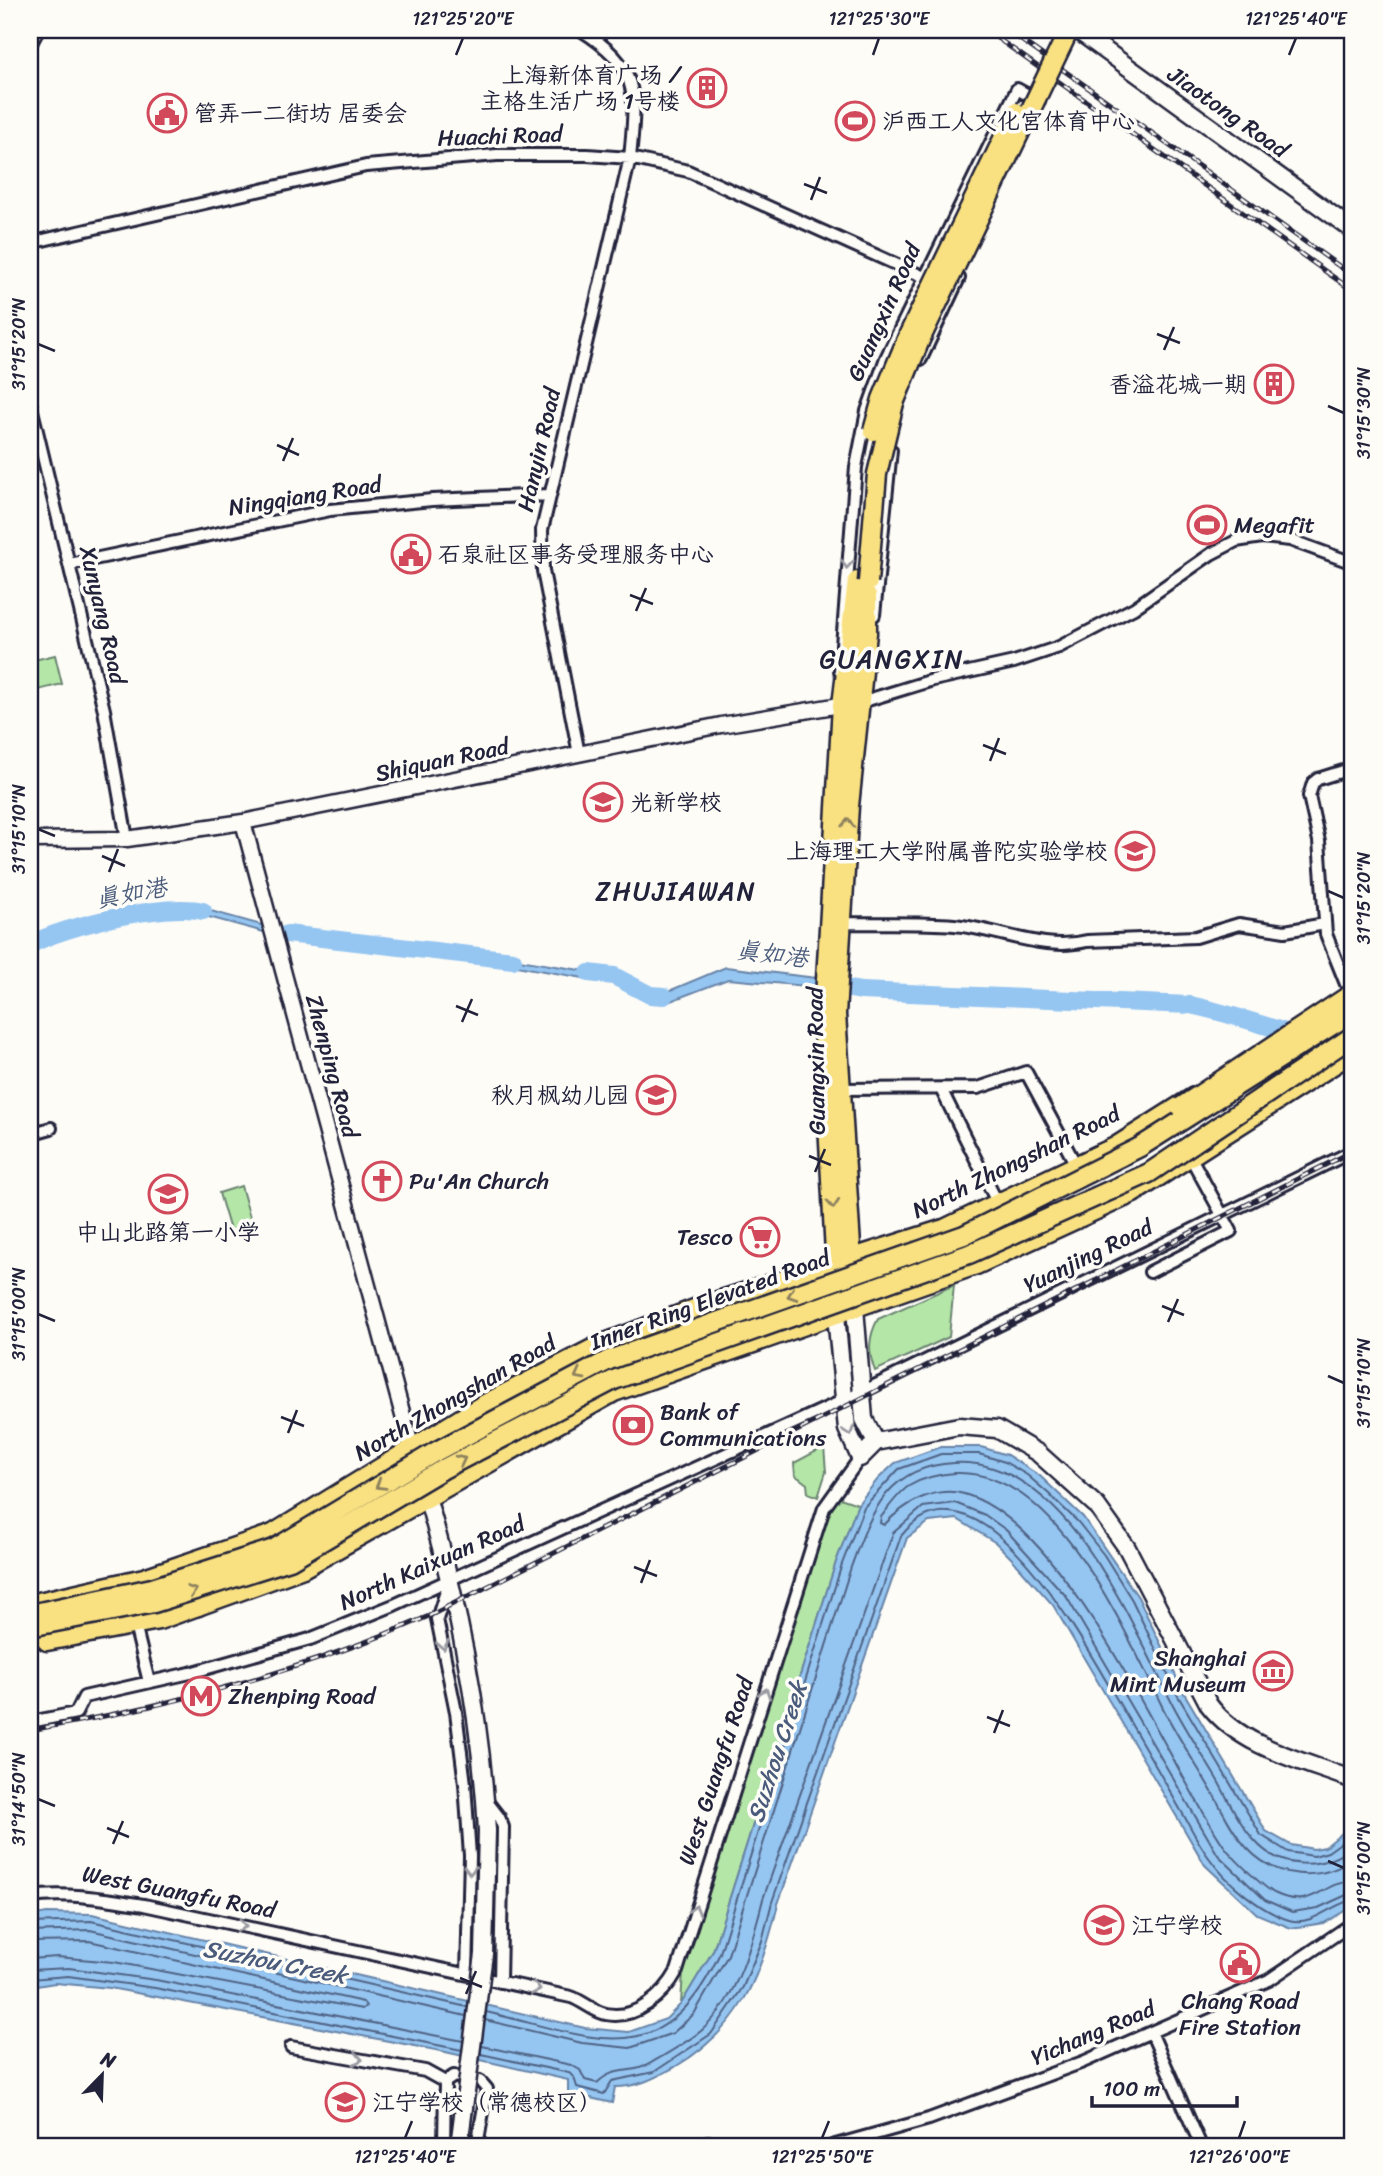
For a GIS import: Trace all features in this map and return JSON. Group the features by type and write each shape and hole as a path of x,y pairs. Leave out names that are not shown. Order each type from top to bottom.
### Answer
{"main road":[{"name":"Guangxin Road","path":"876,1442 864,1419 856,1308 844,1261 824,1043 867,634 862,581 866,472 882,399 909,334 1056,30"},
{"name":"Guangxin Road","path":"836,934 842,705 877,474 894,403 920,340 1077,30"},
{"name":"Jiaotong Road","path":"1077,30 1353,230"},
{"name":"Guangxin Road","path":"831,990 839,1088 844,1261 836,1315 847,1429 860,1458"},
{"path":"1094,1157 1131,1140 1353,993"},
{"name":"North Zhongshan Road","path":"30,1604 144,1578 273,1534 484,1405 600,1345 705,1305 944,1229 1094,1157 1350,1007"},
{"name":"Inner Ring Elevated Road","path":"30,1614 152,1588 274,1549 435,1452 609,1360 964,1235 1140,1147 1350,1007"},
{"name":"Inner Ring Elevated Road","path":"30,1627 154,1603 290,1560 443,1469 614,1380 969,1254 1149,1173 1353,1036"},
{"path":"30,1643 198,1606 303,1569 614,1392 976,1265 1133,1193 1353,1052"},
{"path":"876,1442 959,1426 997,1429 1038,1454 1097,1506 1127,1548 1209,1705 1234,1731 1353,1780"},
{"name":"West Guangfu Road","path":"860,1458 876,1442"},
{"name":"Zhenping Road","path":"412,1449 450,1579 476,1708 485,1799 484,1954 459,2146"},
{"path":"30,1638 132,1621"}],"street":[{"path":"30,45 38,30"},
{"name":"Hanyin Road","path":"579,754 543,571 542,530 630,158 635,103 632,84 609,51 581,30"},
{"name":"Guangxin Road","path":"842,705 839,653 861,438 887,358 1017,89 1042,104 916,369 897,422 887,474 875,611 867,634"},
{"name":"Huachi Road","path":"30,243 384,164 508,154 630,158 688,172 717,183 954,290"},
{"name":"Xunyang Road","path":"30,402 106,721 127,839"},
{"name":"Ningqiang Road","path":"69,564 330,510 432,500 550,495"},
{"path":"861,702 933,680 1014,662 1059,647 1109,623 1211,554 1236,541 1262,537 1290,540 1353,563"},
{"name":"Shiquan Road","path":"30,840 127,839 243,822 721,725 861,702"},
{"path":"1350,1007 1325,924 1319,841 1310,789 1318,779 1353,768"},
{"name":"Zhenping Road","path":"243,822 412,1449"},
{"path":"836,934 955,925 1042,944 1070,945 1087,941 1195,937 1239,924 1285,932 1325,924"},
{"path":"839,1088 978,1088 1026,1072 1076,1165"},
{"path":"941,1089 998,1203"},
{"path":"30,1135 51,1128"},
{"name":"Yuanjing Road","path":"843,1400 1353,1151"},
{"path":"1150,1272 1231,1231 1191,1158"},
{"name":"North Kaixuan Road","path":"30,1722 76,1713 84,1697 310,1639 450,1579 843,1400"},
{"name":"West Guangfu Road","path":"30,1897 64,1894 132,1903 571,1997 607,2015 626,2013 642,2007 670,1984 683,1955 699,1897 824,1508 860,1458"},
{"path":"450,1579 437,1619 456,1712 466,1796 470,1868 467,1974"},
{"path":"132,1621 149,1682"},
{"path":"485,1799 499,1816 503,1827 500,1982"},
{"name":"Yichang Road","path":"832,2146 929,2119 995,2096 1151,2032 1269,1980 1353,1923"},
{"path":"1151,2032 1200,2146"},
{"path":"291,2047 425,2071 445,2082"},
{"path":"445,2082 454,2076 480,2081 486,2089 477,2146"},
{"path":"444,2146 445,2082"},
{"path":"689,2146 708,2142 719,2146"}],"green space":[{"path":"55,655 62,684 30,692 30,661"},
{"path":"241,1186 254,1231 232,1237 219,1193"},
{"path":"954,1285 949,1337 875,1371 870,1345 878,1319"},
{"path":"824,1447 826,1472 818,1497 808,1493 807,1484 795,1475 794,1463"},
{"path":"834,1496 858,1504 836,1562 713,1951 681,2004 684,1955"}],"water":[{"path":"189,905 308,938 490,955 610,975 644,992 669,991 726,967 816,978 817,987 728,979 668,1002 648,1001 611,983 489,961 308,944 179,909 151,911 93,924 30,952 30,946 88,923 127,913"},
{"name":"Suzhou Creek","path":"940,1447 981,1447 1007,1455 1040,1476 1083,1517 1138,1597 1184,1693 1266,1831 1291,1845 1314,1849 1325,1847 1353,1824 1353,1906 1324,1923 1291,1928 1257,1914 1205,1865 1053,1605 996,1543 957,1519 929,1522 907,1538 778,1904 764,1954 745,1998 717,2035 698,2052 675,2067 639,2084 615,2087 612,2103 568,2093 568,2080 441,2051 110,1988 55,1983 30,1987 30,1916 47,1913 92,1914 585,2028 629,2032 666,2019 681,2004 713,1951 836,1562 858,1504 895,1463"}],"waterway":[{"name":"真如港","path":"30,945 66,930 115,918 165,910 203,911"},
{"name":"真如港","path":"287,934 513,960"},
{"name":"真如港","path":"589,973 614,976 650,995 664,996"},
{"name":"真如港","path":"823,984 861,991 1190,1005 1249,1020 1347,1051"}],"railway":[{"path":"986,30 1353,291"},
{"path":"1007,30 1353,276"},
{"path":"30,1730 183,1699 283,1671 429,1616 1353,1151"}],"place":[{"name":"上海新体育广场 / 主格生活广场 1号楼","path":"707,88"},
{"name":"管弄一二街坊 居委会","path":"167,113"},
{"name":"沪西工人文化宫体育中心","path":"855,121"},
{"name":"香溢花城一期","path":"1274,384"},
{"name":"Megafit","path":"1207,525"},
{"name":"石泉社区事务受理服务中心","path":"411,554"},
{"name":"光新学校","path":"603,802"},
{"name":"上海理工大学附属普陀实验学校","path":"1135,851"},
{"name":"秋月枫幼儿园","path":"656,1095"},
{"name":"Pu'An Church","path":"382,1181"},
{"name":"中山北路第一小学","path":"168,1194"},
{"name":"Tesco","path":"760,1237"},
{"name":"Bank of Communications","path":"633,1425"},
{"name":"Shanghai Mint Museum","path":"1273,1671"},
{"name":"Zhenping Road","path":"201,1696"},
{"name":"江宁学校","path":"1104,1925"},
{"name":"Chang Road Fire Station","path":"1240,1963"},
{"name":"江宁学校（常德校区）","path":"345,2102"}],"district":[{"name":"GUANGXIN","path":"892,659"},
{"name":"ZHUJIAWAN","path":"676,891"}]}
